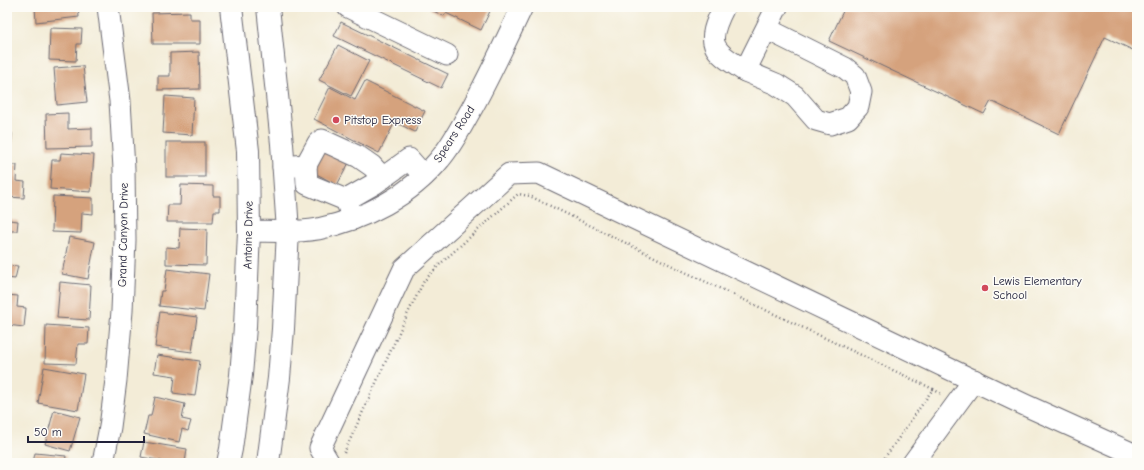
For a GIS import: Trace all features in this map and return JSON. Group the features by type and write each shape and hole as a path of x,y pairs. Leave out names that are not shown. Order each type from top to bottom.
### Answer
{"main road":[{"name":"Antoine Drive","path":"228,463 241,375 249,231 248,151 231,7"},
{"path":"268,7 284,166 288,231 279,378 268,463"}],"street":[{"name":"Grand Canyon Drive","path":"103,463 116,380 122,311 125,240 124,169 120,101 108,7"},
{"path":"348,7 447,55"},
{"name":"Spears Road","path":"249,231 318,229 349,210 385,205 424,176 440,159 458,132 488,77 522,7"},
{"path":"724,7 714,33 714,45 721,55 745,71 776,84 795,96 816,120 830,124 848,118 858,107 861,92 855,76 844,68 767,29"},
{"path":"745,71 777,7"},
{"path":"383,178 372,166 360,157 322,140 318,143 306,166 307,184 349,210 383,178 409,159 424,176"},
{"path":"284,166 306,166"},
{"path":"338,461 320,448 404,269 509,174 539,173 1129,452 1136,463"},
{"path":"913,463 974,380"}],"path":[{"path":"338,461 424,281 440,264 518,194 530,196 697,278 933,389 881,463"}],"building":[{"path":"35,7 78,7 79,17 36,22"},
{"path":"430,7 492,7 481,30 446,13 444,16 429,9"},
{"path":"845,7 1137,7 1137,52 1105,37 1059,134 991,101 984,114 829,41"},
{"path":"190,12 190,19 200,19 200,44 153,44 152,13"},
{"path":"341,22 448,74 441,88 334,36"},
{"path":"50,28 82,29 81,44 77,44 76,61 49,60"},
{"path":"338,45 369,61 351,96 319,80"},
{"path":"199,52 200,89 158,90 158,76 170,76 170,53"},
{"path":"83,66 87,102 57,105 54,68"},
{"path":"365,81 425,111 415,132 395,122 379,153 314,119 330,87 355,100"},
{"path":"165,96 194,98 192,135 163,133"},
{"path":"68,113 68,129 92,128 92,147 47,148 46,114"},
{"path":"7,133 12,133 11,152 7,152"},
{"path":"166,142 205,142 205,177 166,177"},
{"path":"325,145 351,159 337,185 311,171"},
{"path":"61,153 94,155 91,192 50,189 52,160 60,160"},
{"path":"7,165 17,165 16,181 25,182 24,198 7,197"},
{"path":"181,185 213,186 213,196 220,196 220,211 214,211 213,222 167,222 168,205 180,205"},
{"path":"53,196 93,198 93,214 82,213 81,233 52,232"},
{"path":"7,206 10,206 9,220 18,221 17,231 10,231 9,244 7,243"},
{"path":"180,228 207,229 206,265 166,264 166,247 179,248"},
{"path":"69,237 95,242 88,279 62,274"},
{"path":"7,265 18,266 15,279 7,278"},
{"path":"167,269 209,274 204,311 159,306 161,291 164,291"},
{"path":"60,282 91,285 89,320 57,318"},
{"path":"7,295 18,296 17,307 26,308 24,327 7,325"},
{"path":"160,312 197,317 192,352 155,347"},
{"path":"46,325 89,328 88,344 78,344 76,364 45,363"},
{"path":"157,355 200,361 195,396 173,393 175,376 154,373"},
{"path":"44,367 84,374 78,410 38,403"},
{"path":"155,397 185,404 182,419 191,421 188,431 182,429 179,442 144,434 148,416 151,416"},
{"path":"54,410 80,417 70,451 45,444"},
{"path":"144,442 187,449 185,463 162,463 162,461 141,457"},
{"path":"35,453 66,456 65,463 33,463"}],"place":[{"name":"Pitstop Express","path":"336,120"},
{"name":"Lewis Elementary School","path":"985,288"}]}
